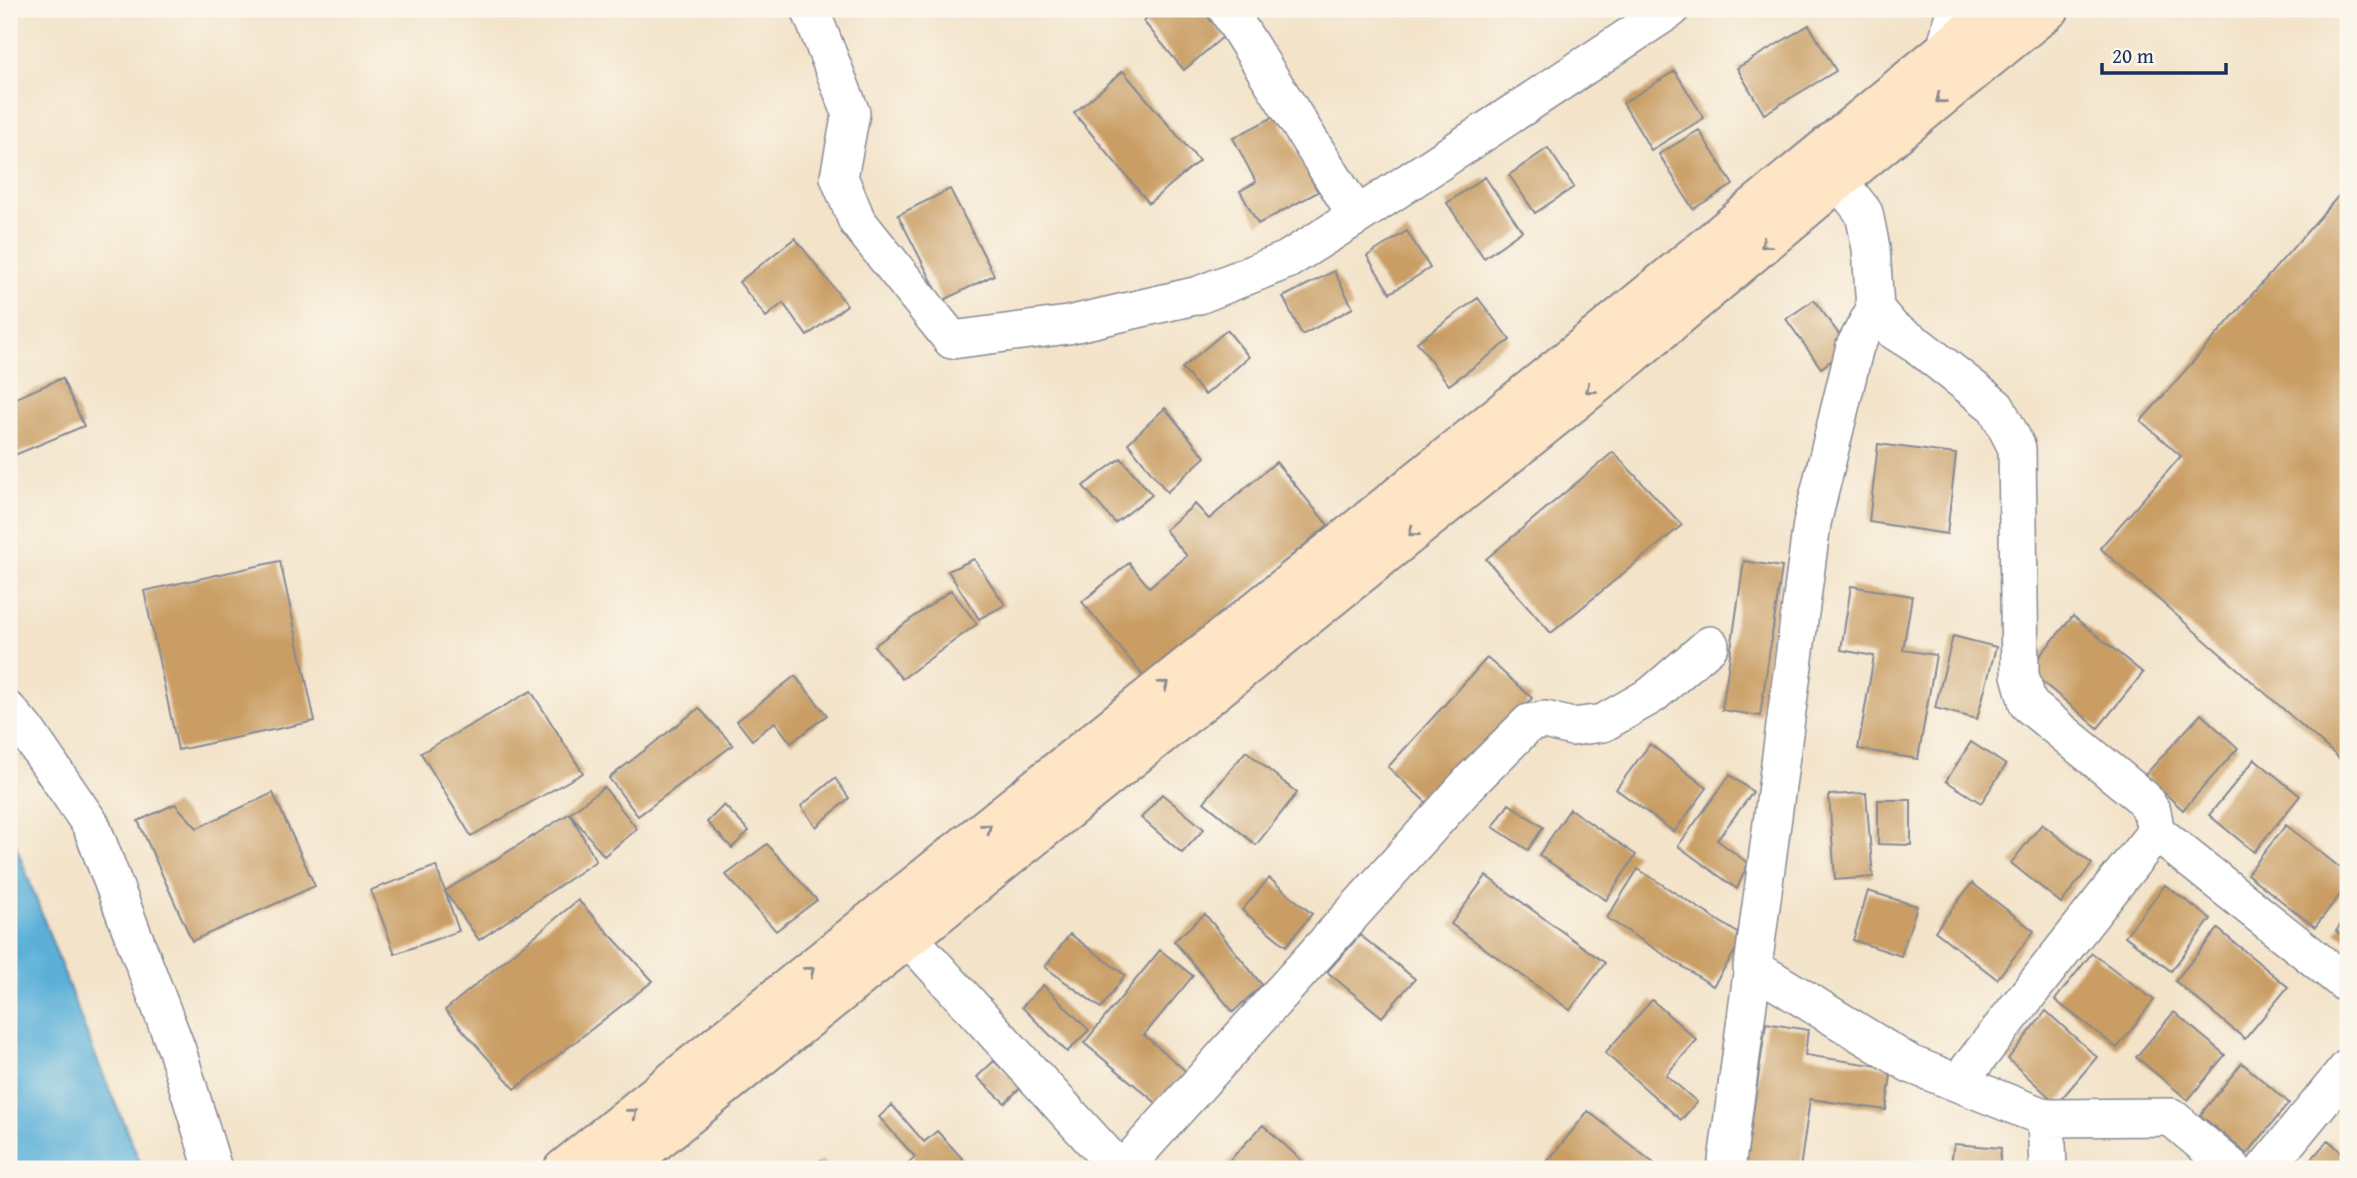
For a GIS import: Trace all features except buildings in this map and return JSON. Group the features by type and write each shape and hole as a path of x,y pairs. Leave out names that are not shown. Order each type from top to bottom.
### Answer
{"street":[{"path":"1227,9 1357,216"},
{"path":"820,13 851,113 839,177 857,220 952,340 1068,325 1199,295 1287,260 1671,9"},
{"path":"1955,9 1958,61"},
{"path":"1958,61 1994,9"},
{"path":"622,1169 897,925 1958,61 2050,9"},
{"path":"1726,1169 1812,523 1856,346 1875,309 1871,248 1864,213 1829,167"},
{"path":"1875,309 1893,330 1920,347 1996,407 2017,448 2020,676 2028,704 2143,798 2157,832 2348,985"},
{"path":"897,925 1121,1169 1473,779 1529,723 1545,720 1572,727 1603,723 1652,695 1710,645"},
{"path":"9,711 28,733 91,825 177,1050 213,1169"},
{"path":"1958,1083 2157,832"},
{"path":"571,1163 897,925"},
{"path":"1752,967 1910,1064 2046,1118 2171,1117 2233,1169"},
{"path":"2265,1169 2348,1068"},
{"path":"2046,1118 2048,1169"}],"water":[{"path":"9,827 92,1048 143,1169 9,1169"}]}
